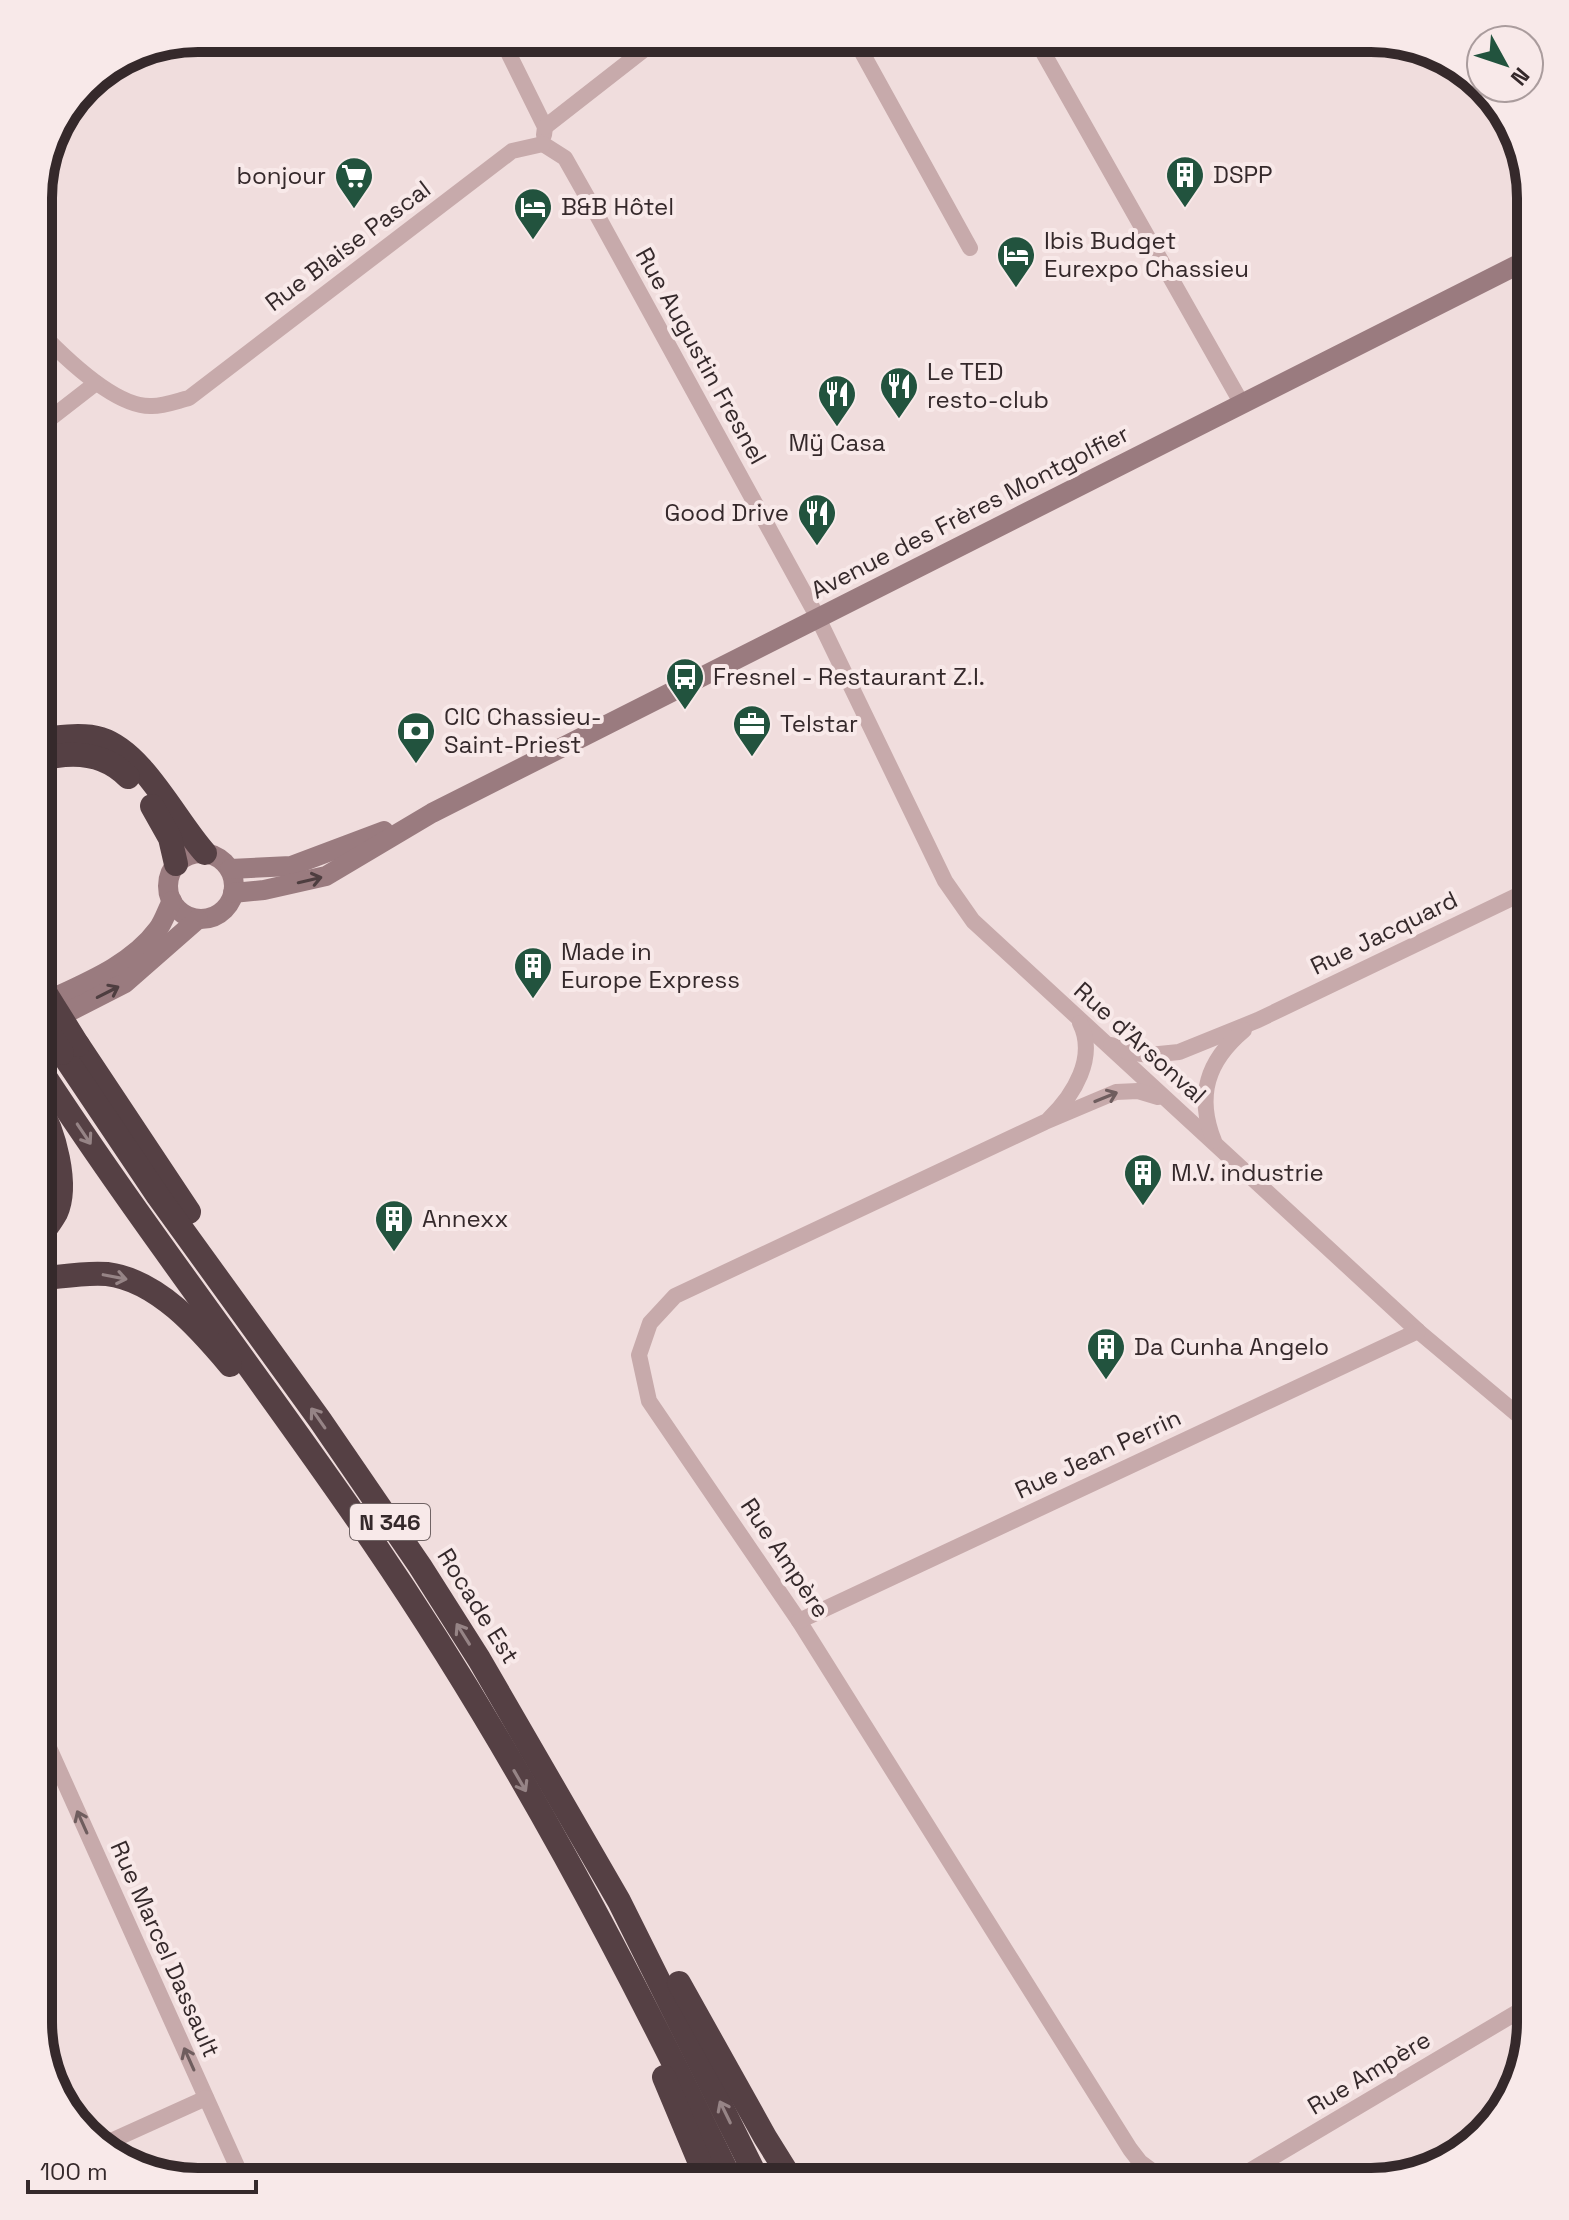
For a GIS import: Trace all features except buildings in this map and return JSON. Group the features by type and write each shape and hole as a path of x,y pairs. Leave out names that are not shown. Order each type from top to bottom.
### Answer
{"highway":[{"path":"52,738 84,737 102,740 120,751 150,777 205,853"},
{"path":"52,758 76,754 116,765 142,791 160,818 170,838 176,864"},
{"path":"52,1011 70,1049"},
{"path":"52,1031 70,1049"},
{"name":"Rocade Est","path":"70,1049 264,1321 268,1348 437,1593 504,1700 619,1901 752,2168"},
{"name":"N 346","path":"52,1087 141,1219 374,1543 441,1648 562,1852 629,1976 725,2168"},
{"path":"52,1132 61,1170 57,1211 52,1218"},
{"path":"52,1278 108,1274 132,1280 160,1297 215,1348 242,1380 274,1401"},
{"path":"619,1901 645,1921 784,2168"},
{"path":"629,1976 628,2000 702,2168"}],"street":[{"name":"Rue Augustin Fresnel","path":"507,52 544,136 565,158 818,618"},
{"path":"544,136 643,52"},
{"path":"862,52 970,248"},
{"path":"1043,52 1242,404"},
{"name":"Rue Blaise Pascal","path":"96,383 121,398 150,407 189,398 512,151 544,136"},
{"name":"Avenue des Frères Montgolfier","path":"233,893 264,890 326,876 432,813 1517,265"},
{"path":"52,343 96,383 52,417"},
{"name":"Rue d'Arsonval","path":"818,618 945,881 973,921 1418,1331 1517,1414"},
{"name":"Avenue des Frères Montgolfier","path":"230,869 291,866 432,813"},
{"path":"52,1020 125,983 198,919 218,914 228,905 234,881 230,869 222,860 205,853 186,857 176,864 168,885 172,901 185,915 198,919"},
{"name":"Rue Jacquard","path":"1099,1039 1128,1052 1167,1055 1258,1020 1517,896"},
{"path":"52,998 103,974 130,956 158,929 172,901"},
{"name":"Rue Jacquard","path":"1215,1142 1209,1128 1206,1106 1211,1069 1224,1049 1258,1020"},
{"name":"Rue Ampère","path":"1045,1122 1067,1098 1084,1067 1086,1039 1079,1021"},
{"name":"Rue Ampère","path":"1148,2168 1130,2149 799,1621 649,1401 639,1355 650,1323 675,1296 1045,1122 1124,1091 1147,1093 1169,1103"},
{"name":"Rue Jean Perrin","path":"799,1621 1418,1331"},
{"name":"Rue Marcel Dassault","path":"52,1754 238,2168"},
{"name":"Rue Ampère","path":"1255,2168 1517,2012"},
{"path":"113,2140 206,2098"}],"place":[{"name":"DSPP","path":"1185,209"},
{"name":"bonjour","path":"354,210"},
{"name":"B&B Hôtel","path":"533,241"},
{"name":"Ibis Budget Eurexpo Chassieu","path":"1016,289"},
{"name":"Le TED resto-club","path":"899,420"},
{"name":"Mÿ Casa","path":"837,428"},
{"name":"Good Drive","path":"817,547"},
{"name":"Fresnel - Restaurant Z.I.","path":"685,711"},
{"name":"Telstar","path":"752,758"},
{"name":"CIC Chassieu- Saint-Priest","path":"416,765"},
{"name":"Made in Europe Express","path":"533,1000"},
{"name":"M.V. industrie","path":"1143,1207"},
{"name":"Annexx","path":"394,1253"},
{"name":"Da Cunha Angelo","path":"1106,1381"}]}
